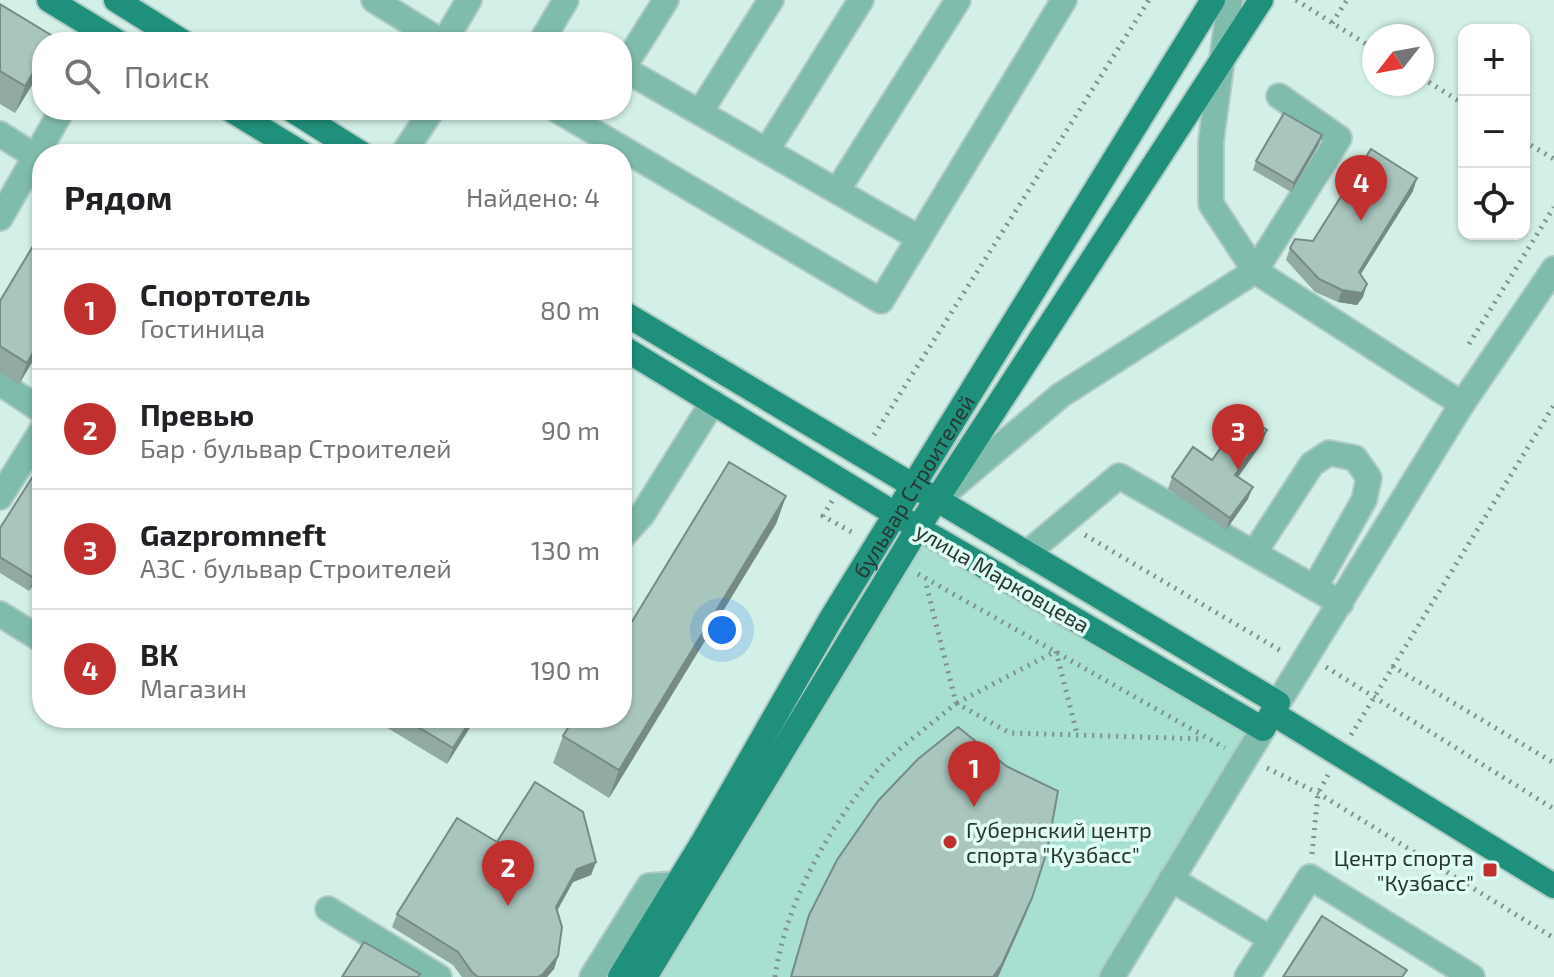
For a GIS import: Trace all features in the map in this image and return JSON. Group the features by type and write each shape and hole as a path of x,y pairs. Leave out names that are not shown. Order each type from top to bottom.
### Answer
{"main road":[{"path":"49,0 98,32"},
{"name":"бульвар Строителей","path":"620,977 912,484 1213,0"},
{"name":"бульвар Строителей","path":"654,972 918,528 1261,0"},
{"path":"120,2 167,32"},
{"path":"247,120 287,144"},
{"path":"308,120 346,144"},
{"path":"632,318 860,457 912,484"},
{"name":"улица Марковцева","path":"632,353 918,528 1271,715 1554,886"},
{"name":"улица Марковцева","path":"912,484 1026,554 1271,715"}],"street":[{"path":"374,0 427,32"},
{"path":"449,32 469,0"},
{"path":"547,32 566,0"},
{"path":"632,53 666,0"},
{"path":"700,112 771,0"},
{"path":"767,150 861,0"},
{"path":"837,191 958,0"},
{"path":"632,154 881,301 1064,0"},
{"path":"1230,0 1211,141 1211,204 1255,271 1462,404"},
{"path":"112,32 120,2"},
{"path":"632,74 919,238"},
{"path":"937,500 1061,395 1255,271 1339,138 1279,96"},
{"path":"40,144 56,120"},
{"path":"410,144 425,120"},
{"path":"574,120 615,144"},
{"path":"0,134 32,154"},
{"path":"0,218 32,157"},
{"path":"1112,977 1462,404 1554,269"},
{"path":"0,383 32,404"},
{"path":"632,526 713,402"},
{"path":"0,497 32,446"},
{"path":"1254,553 1312,464 1329,453 1355,458 1369,478 1364,500 1315,587"},
{"path":"1026,554 1119,476 1341,603"},
{"path":"0,614 32,634"},
{"path":"1247,977 1310,877 1442,969 1472,977"},
{"path":"1171,879 1271,939"},
{"path":"592,977 649,886 677,884"},
{"path":"328,909 439,977"}],"path":[{"path":"860,457 1149,0"},
{"path":"1296,0 1362,42"},
{"path":"1332,23 1347,0"},
{"path":"1434,85 1458,100"},
{"path":"1530,145 1554,159"},
{"path":"1461,356 1554,207"},
{"path":"1310,877 1318,793 1392,666 1554,405"},
{"path":"1064,522 1304,662 1332,668 1554,809"},
{"path":"899,560 925,579 1056,651 1205,739 1318,793 1554,938"},
{"path":"925,579 956,703 1010,733 1205,739"},
{"path":"775,977 780,941 818,855 870,778 956,703 1056,651"},
{"path":"1056,651 1077,734"},
{"path":"1392,666 1554,763"}],"green space":[{"path":"918,528 1263,729 1112,977 645,977"}],"building":[{"path":"0,4 46,32 32,32 32,74 25,86 0,71"},
{"path":"1284,113 1322,135 1294,183 1256,161"},
{"path":"1371,149 1417,178 1359,272 1367,284 1362,293 1342,290 1319,279 1290,248 1295,239 1313,241"},
{"path":"32,248 32,354 27,363 0,346 0,301"},
{"path":"1244,415 1267,430 1235,475 1253,487 1230,518 1172,477 1193,447 1212,460"},
{"path":"729,462 786,496 619,770 563,736 568,728 632,728 632,622"},
{"path":"32,478 32,577 0,557 0,528"},
{"name":"Губернский центр спорта \"Кузбасс\"","path":"958,727 1006,766 1058,791 1047,851 1032,898 1002,964 993,977 791,977 809,915 837,860 878,801 918,759"},
{"path":"420,728 466,728 453,748"},
{"path":"535,782 583,812 596,862 577,869 556,907 562,927 558,956 543,974 538,977 478,977 458,952 397,914 457,818 497,842"},
{"path":"1322,916 1407,970 1402,977 1283,977"},
{"path":"364,942 420,974 418,977 342,977"}],"place":[{"name":"ВК","path":"1361,221"},
{"name":"Gazpromneft","path":"1238,470"},
{"name":"Спортотель","path":"974,807"},
{"name":"Губернский центр спорта \"Кузбасс\"","path":"950,842"},
{"name":"Центр спорта \"Кузбасс\"","path":"1490,870"},
{"name":"Превью","path":"508,906"}]}
